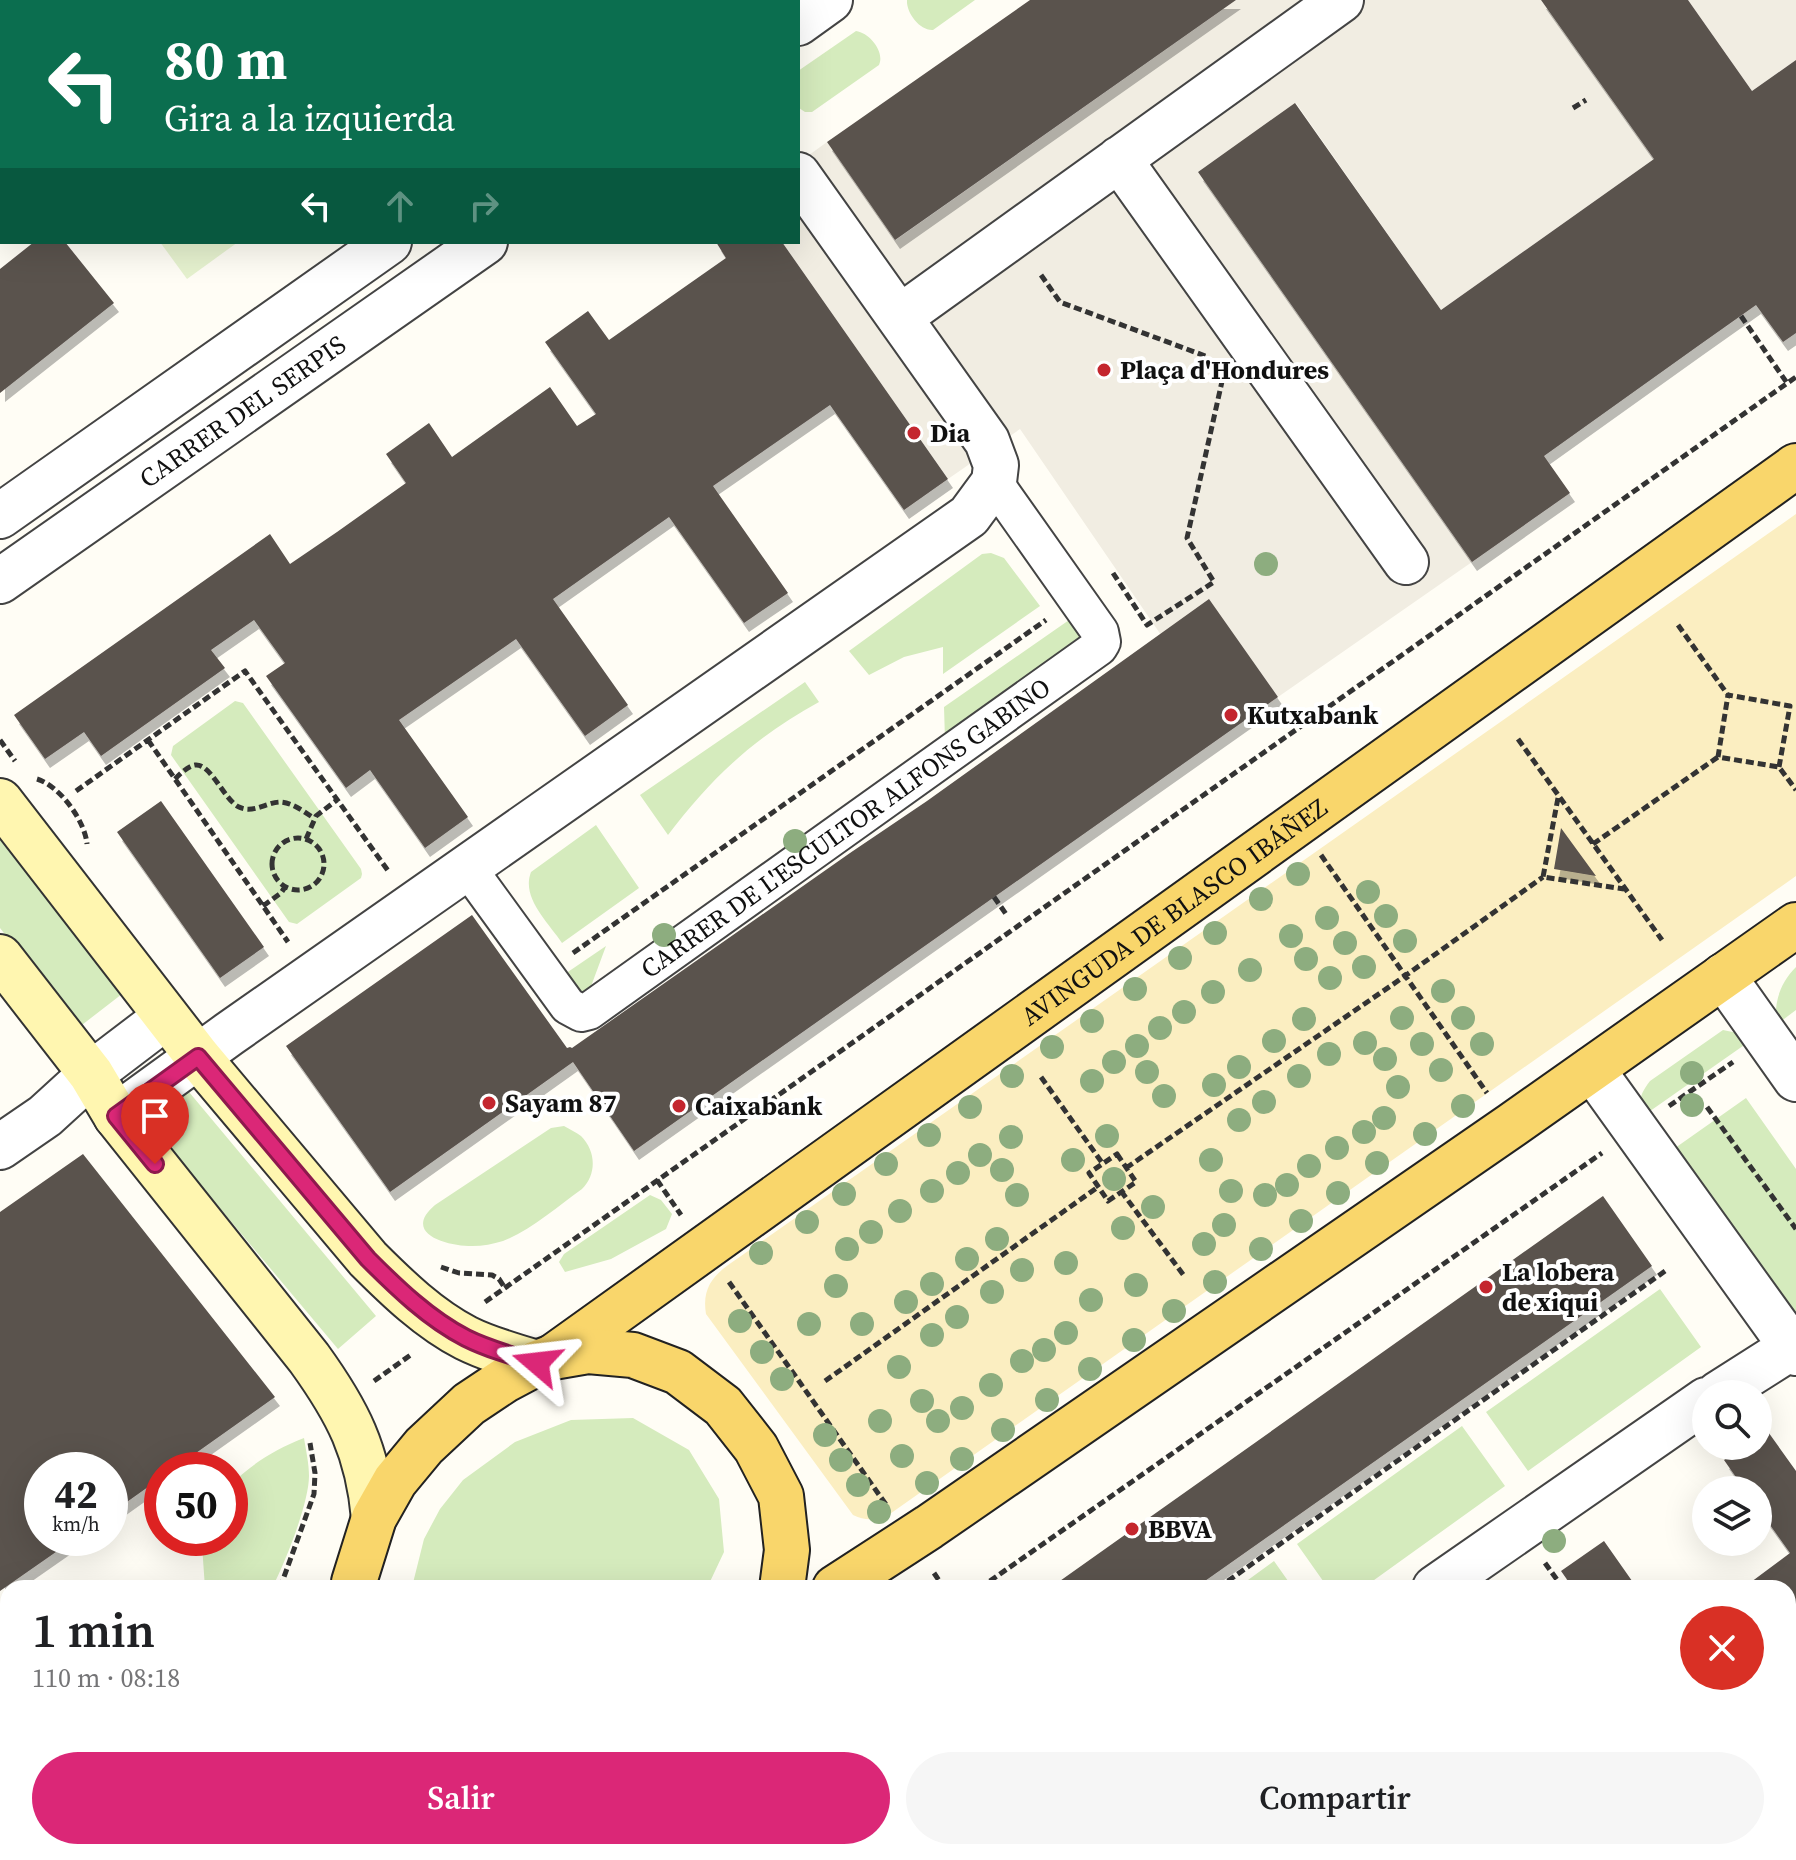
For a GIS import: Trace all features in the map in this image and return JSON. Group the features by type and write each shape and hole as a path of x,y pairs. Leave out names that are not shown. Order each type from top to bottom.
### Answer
{"main road":[{"name":"AVINGUDA DE BLASCO IBÁÑEZ","path":"545,1360 1796,466"},
{"path":"0,801 198,1057 368,1259 399,1289 467,1339 490,1348 545,1360"},
{"path":"847,1580 955,1509 1796,925"},
{"path":"0,957 91,1074 116,1116 330,1388 355,1432 365,1460 374,1518"},
{"path":"355,1580 374,1518 395,1481 424,1446 469,1404 505,1380 545,1360 588,1351 633,1355 678,1372 723,1406 756,1448 781,1496 787,1550 783,1580"}],"street":[{"path":"800,22 830,0"},
{"path":"900,317 1341,0"},
{"path":"1119,159 1406,562"},
{"path":"116,1116 969,516 995,474 987,441 800,178"},
{"name":"CARRER DEL SERPIS","path":"0,516 386,244"},
{"name":"CARRER DEL SERPIS","path":"0,581 482,244"},
{"name":"CARRER DE L'ESCULTOR ALFONS GABINO","path":"467,867 568,1006 581,1013 589,1011 1099,647 1102,642 1100,632 995,474"},
{"path":"1723,976 1796,1079"},
{"path":"0,1147 45,1116 91,1074 166,1017"},
{"path":"1592,1069 1794,1350 1742,1380"},
{"path":"1447,1580 1692,1410"}],"path":[{"path":"1573,108 1586,100"},
{"path":"1041,275 1060,302 1213,358"},
{"path":"1741,316 1787,383"},
{"path":"1113,573 1147,625 1214,582 1187,538 1226,363"},
{"path":"505,1288 1796,377"},
{"path":"544,973 1076,599"},
{"path":"1678,625 1728,695 1790,706"},
{"path":"76,791 245,671 397,882"},
{"path":"1718,757 1728,695"},
{"path":"1779,767 1790,706 1796,701"},
{"path":"148,739 296,953"},
{"path":"1518,739 1662,940"},
{"path":"1593,844 1718,757 1779,767 1796,790"},
{"path":"175,779 189,768 200,765 241,808 287,803 314,818"},
{"path":"1126,1168 1543,877 1559,797"},
{"path":"306,839 314,818 337,800"},
{"path":"306,839 322,853 323,871 313,886 297,890 285,887 272,870 274,853 286,841 306,839"},
{"path":"1318,851 1487,1093"},
{"path":"1543,877 1625,889"},
{"path":"263,906 285,887"},
{"path":"994,897 1006,914"},
{"path":"991,1580 1767,1038"},
{"path":"1041,1077 1103,1164"},
{"path":"1707,1107 1796,1229"},
{"path":"1117,1154 1126,1168 1136,1182 1108,1201 1089,1173 1117,1154"},
{"path":"657,1180 680,1213"},
{"path":"825,1381 1098,1187"},
{"path":"1121,1191 1185,1277"},
{"path":"1229,1580 1668,1269"},
{"path":"720,1270 891,1512"},
{"path":"368,1386 413,1353"},
{"path":"283,1580 314,1494 310,1434"},
{"path":"1543,1560 1557,1580"},
{"path":"934,1573 939,1580"}],"green space":[{"path":"907,0 975,0 933,30 928,30 915,20"},
{"path":"856,31 866,35 880,54 879,65 812,112 800,109 800,70"},
{"path":"161,244 235,244 187,279"},
{"path":"991,553 1004,558 1040,606 943,674 943,647 904,657 869,675 849,651 982,554"},
{"path":"1072,618 1088,639 945,740 944,707"},
{"path":"805,682 819,702 775,729 736,760 701,795 668,835 640,795"},
{"path":"235,701 243,703 361,869 361,878 297,924 289,922 171,755 173,746"},
{"path":"596,825 639,888 562,943 533,900 529,882 531,872"},
{"path":"0,837 122,994 78,1028 0,928"},
{"path":"606,946 590,989 575,1000 559,978"},
{"path":"1796,967 1796,1010 1776,1025 1779,993"},
{"path":"1723,1030 1742,1034 1750,1041 1643,1116 1641,1098 1650,1081"},
{"path":"189,1092 376,1316 338,1349 150,1125"},
{"path":"1746,1098 1796,1169 1796,1334 1668,1153"},
{"path":"564,1126 581,1136 592,1155 592,1170 582,1189 534,1225 499,1242 480,1246 451,1244 425,1231 423,1224 426,1215 435,1205 551,1128"},
{"path":"650,1195 661,1200 672,1214 666,1229 611,1259 565,1272 559,1262 564,1254"},
{"path":"1660,1289 1701,1347 1528,1471 1486,1412"},
{"path":"633,1418 689,1450 719,1499 724,1552 711,1580 414,1580 424,1539 440,1509 463,1480 515,1442 571,1420"},
{"path":"1462,1426 1505,1486 1374,1580 1322,1580 1297,1544"},
{"path":"304,1438 308,1488 301,1517 275,1580 204,1580 203,1556 248,1556 248,1469"},
{"path":"1274,1561 1287,1580 1248,1580"}],"sand":[{"path":"1796,514 1796,876 887,1516 870,1519 853,1515 706,1314 707,1291 716,1275"}],"shaded area":[{"name":"Plaça d'Hondures","path":"1236,0 1541,0 1654,159 1441,310 1296,103 1198,172 1472,562 1278,697 1209,600 1161,635 1020,429 948,479 783,244 800,244 800,162 827,142 896,240"},
{"path":"1688,0 1796,0 1796,60 1752,91"}],"building":[{"path":"1030,0 1236,0 895,240 827,142"},
{"path":"1541,0 1688,0 1752,91 1796,60 1796,333 1783,342 1756,305 1544,456 1570,493 1472,562 1198,172 1295,103 1441,310 1654,159"},
{"path":"31,244 67,244 114,303 0,393 0,269"},
{"path":"717,244 783,244 948,479 904,510 830,405 713,486 788,593 744,623 669,517 553,599 628,705 585,736 516,639 399,720 468,817 425,848 370,770 346,788 266,676 285,663 254,620 211,650 225,668 101,756 84,732 45,759 14,715 270,534 290,564 337,532 406,483 386,454 429,423 452,457 550,387 577,426 596,414 545,342 588,311 609,340 726,258"},
{"path":"1209,599 1278,697 634,1151 573,1062 390,1192 286,1046 472,915 567,1048 572,1048 927,801"},
{"path":"161,801 264,947 220,978 117,832"},
{"path":"1561,828 1596,876 1554,869"},
{"path":"83,1154 275,1397 197,1452 144,1452 144,1490 128,1501 128,1452 24,1452 24,1556 50,1556 16,1580 0,1580 0,1212"},
{"path":"1603,1196 1652,1266 1206,1580 1061,1580"},
{"path":"1772,1437 1796,1471 1796,1580 1754,1580 1790,1553 1772,1528 1772,1476 1735,1476 1724,1460 1772,1460"},
{"path":"1604,1541 1631,1580 1567,1580 1561,1571"}],"place":[{"name":"Plaça d'Hondures","path":"1104,370"},
{"name":"Dia","path":"914,433"},
{"name":"Kutxabank","path":"1231,715"},
{"name":"Sayam 87","path":"489,1103"},
{"name":"Caixabank","path":"679,1106"},
{"name":"La lobera de xiqui","path":"1486,1287"},
{"name":"BBVA","path":"1132,1529"}],"route":[{"path":"155,1164 116,1116 198,1057 368,1259 399,1289 467,1339 537,1363"}]}
